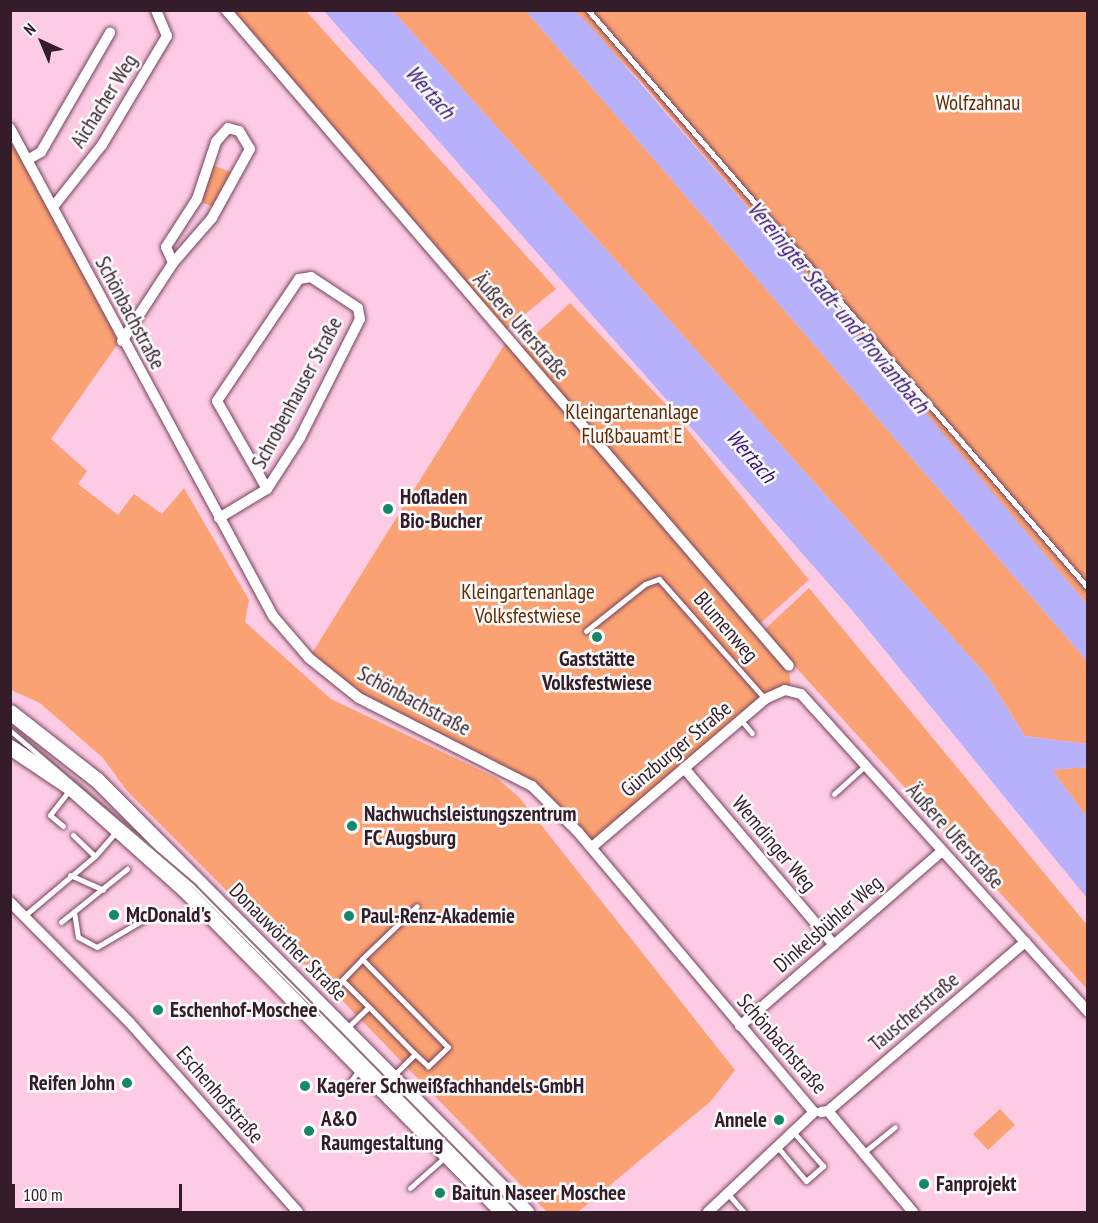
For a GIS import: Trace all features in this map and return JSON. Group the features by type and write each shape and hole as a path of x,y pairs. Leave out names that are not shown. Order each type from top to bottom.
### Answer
{"main road":[{"name":"Donauwörther Straße","path":"11,719 97,780 526,1212"},
{"name":"Donauwörther Straße","path":"10,747 71,788 118,830 361,1067 503,1212"}],"street":[{"name":"Aichacher Weg","path":"53,207 102,145 167,36 156,10"},
{"name":"Äußere Uferstraße","path":"226,10 789,666"},
{"path":"28,159 41,152 110,33"},
{"name":"Schönbachstraße","path":"10,128 122,341 273,616 309,658 358,698 518,776 592,847 814,1113 828,1111 913,1212"},
{"path":"122,341 173,263 212,218 250,149 239,131 228,128 216,142 197,199 166,247 173,263"},
{"name":"Schrobenhauser Straße","path":"219,518 267,489 291,455 360,319 358,308 311,277 299,279 217,401 267,489"},
{"name":"Äußere Uferstraße","path":"791,691 809,701 1088,1012"},
{"name":"Günzburger Straße","path":"592,847 765,699 791,691"},
{"name":"Wemdinger Weg","path":"684,768 834,945"},
{"name":"Dinkelsbühler Weg","path":"740,1026 942,851"},
{"name":"Eschenhofstraße","path":"10,902 130,1023 298,1212"},
{"name":"Tauscherstraße","path":"828,1111 1025,942"},
{"path":"708,1212 780,1150 814,1113"}],"lane":[{"path":"588,10 1088,588"},
{"name":"Blumenweg","path":"586,631 645,584 659,579 765,699"},
{"path":"11,719 194,887 514,1212"},
{"path":"741,720 752,733"},
{"path":"834,794 866,765"},
{"path":"63,826 50,815 71,788"},
{"path":"24,916 95,856 118,830"},
{"path":"73,836 95,856"},
{"path":"61,922 103,890 127,868"},
{"path":"70,876 103,890"},
{"path":"362,959 448,1047 428,1066 342,980 362,959 417,906"},
{"path":"74,912 78,937 97,947 146,918"},
{"path":"346,1029 369,1007"},
{"path":"393,1076 415,1053"},
{"path":"349,1084 361,1067"},
{"path":"864,1153 895,1126"},
{"path":"780,1150 806,1181 823,1166 796,1135"},
{"path":"410,1188 447,1155"},
{"path":"729,1195 744,1212"}],"green space":[{"path":"226,11 306,11 556,289 502,333"},
{"path":"393,11 526,11 1087,661 1087,744 1025,736 987,676"},
{"name":"Wolfzahnau","path":"574,11 1087,11 1087,604 643,84"},
{"name":"Nachwuchsleistungszentrum FC Augsburg","path":"10,128 119,342 51,439 87,471 78,484 118,515 134,494 162,514 184,488 249,600 245,622 331,699 497,778 519,797 735,1070 711,1101 578,1212 547,1212 309,966 299,963 127,791 103,758 40,703 11,690"},
{"path":"212,165 233,173 214,207 198,201"},
{"name":"Kleingartenanlage Volksfestwiese","path":"570,303 672,411 809,580 755,628 789,666 791,691 777,692 592,847 532,786 359,698 309,658 508,339 518,350"},
{"path":"809,588 1087,925 1087,989 763,631"},
{"path":"1087,767 1087,817 1052,770"},
{"path":"1000,1109 1015,1125 988,1150 973,1134"}],"water":[{"name":"Wertach","path":"324,11 393,11 987,676 1025,736 1087,744 1087,767 1052,770 1087,817 1087,898 852,610"},
{"path":"526,11 574,11 586,21 903,386 1087,604 1087,661"}],"tram line":[{"path":"10,726 196,885 519,1212"}],"place":[{"name":"Hofladen Bio-Bucher","path":"388,509"},
{"name":"Gaststätte Volksfestwiese","path":"597,637"},
{"name":"Nachwuchsleistungszentrum FC Augsburg","path":"352,826"},
{"name":"McDonald's","path":"114,915"},
{"name":"Paul-Renz-Akademie","path":"349,916"},
{"name":"Eschenhof-Moschee","path":"158,1010"},
{"name":"Reifen John","path":"127,1083"},
{"name":"Kagerer Schweißfachhandels-GmbH","path":"305,1086"},
{"name":"Annele","path":"779,1120"},
{"name":"A&O Raumgestaltung","path":"309,1131"},
{"name":"Fanprojekt","path":"924,1184"},
{"name":"Baitun Naseer Moschee","path":"440,1193"}],"water label":[{"name":"Vereinigter Stadt- und Proviantbach","path":"838,307"}],"park label":[{"name":"Kleingartenanlage Flußbauamt E","path":"632,424"}]}
